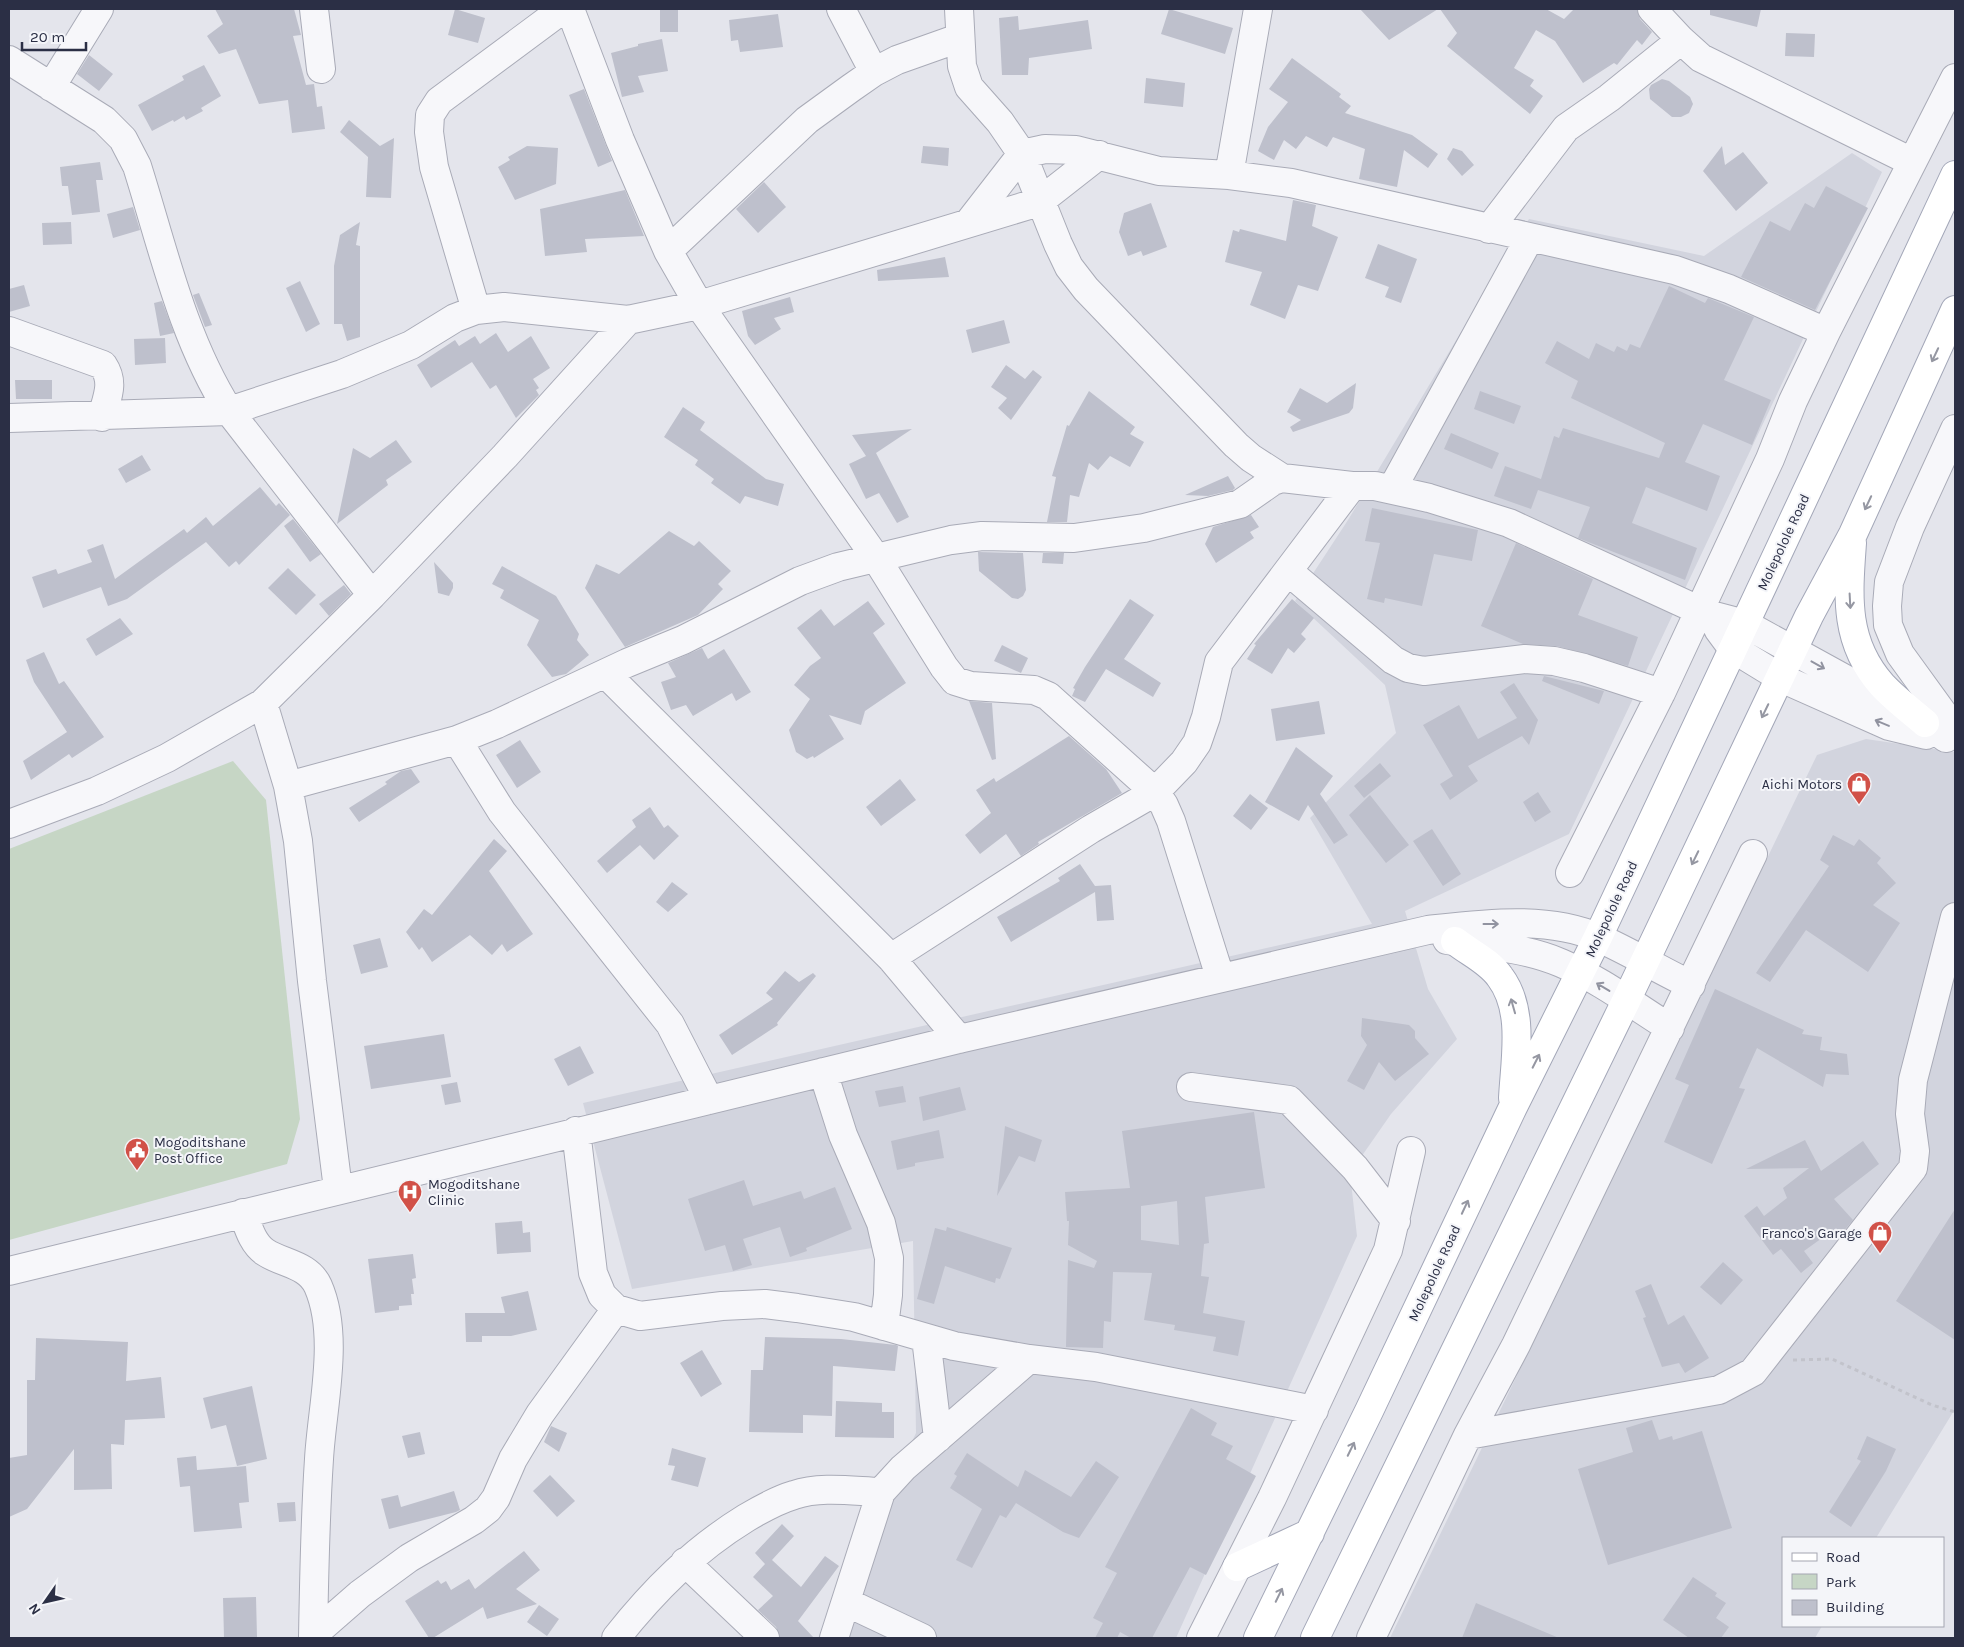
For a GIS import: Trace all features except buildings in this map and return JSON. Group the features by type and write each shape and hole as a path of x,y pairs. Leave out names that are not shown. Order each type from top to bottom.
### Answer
{"main road":[{"name":"Molepolole Road","path":"1258,1638 1513,1107 1598,937 1955,175"},
{"path":"1315,1638 1626,1000 1809,616 1853,534 1955,310"},
{"path":"1853,534 1849,588 1851,622 1856,643 1864,661 1882,686 1945,733"},
{"path":"1455,941 1485,962 1500,977 1509,994 1515,1012 1516,1034 1513,1107"},
{"path":"1236,1567 1310,1533"}],"street":[{"path":"51,87 99,9"},
{"path":"314,9 320,69"},
{"path":"476,310 434,167 429,132 430,116 439,101 564,9"},
{"path":"570,9 620,140 668,251 699,305 876,558 944,667 955,681 971,686 1034,690 1048,696 1155,792 1171,821 1220,977"},
{"path":"841,9 874,72"},
{"path":"959,9 959,38 962,66 970,87 1000,122 1022,154 1039,202 1069,267 1086,289 1236,445 1251,458 1282,478"},
{"path":"1228,175 1258,9"},
{"path":"1652,9 1701,58 1912,162"},
{"path":"668,251 807,120 874,72 898,60 959,38"},
{"path":"1489,230 1566,128 1609,98 1681,40"},
{"path":"9,60 104,120 123,139 137,166 194,345 211,383 229,411 372,595"},
{"path":"1570,873 1703,612 1770,459 1792,401 1955,78"},
{"path":"970,222 1022,154 1061,149 1099,154 1159,171 1228,175 1291,184 1529,239 1675,270 1729,289 1826,332"},
{"path":"9,418 102,417 229,411 342,374 411,345 455,318 476,310 504,307 628,320 699,305 1039,202 1099,154"},
{"path":"1392,489 1529,239"},
{"path":"9,824 97,791 167,758 263,703 372,595 505,456 628,320"},
{"path":"9,331 103,365 109,374 111,384 102,417"},
{"path":"1945,733 1900,654 1888,625 1887,606 1889,582 1892,573 1910,527 1955,429"},
{"path":"288,786 457,740 497,724 682,640 800,581 838,567 951,540 982,536 1074,538 1144,528 1240,504 1273,481 1282,478 1392,489 1429,498 1524,529 1703,612 1745,624 1793,652 1945,733"},
{"path":"891,958 1091,829 1155,792 1184,762 1197,743 1206,717 1219,662 1289,572 1352,486"},
{"path":"1289,572 1393,660 1408,668 1424,671 1525,659 1554,661 1584,668 1661,693"},
{"path":"1703,612 1732,648 1781,678 1889,726 1945,733"},
{"path":"606,674 891,958 959,1039"},
{"path":"263,703 288,786 298,841 338,1189"},
{"path":"457,740 502,812 670,1024 709,1100"},
{"path":"1371,1638 1468,1435 1516,1345 1753,854"},
{"path":"1468,1435 1719,1390 1753,1372 1913,1168 1915,1151 1910,1114 1913,1080 1955,917"},
{"path":"9,1270 959,1039 1220,977 1409,936 1428,930 1477,924 1519,924 1574,930 1598,937 1691,985"},
{"path":"1409,936 1455,941 1539,955 1580,973 1670,1028"},
{"path":"823,1072 840,1126 881,1223 889,1258 888,1296 884,1326"},
{"path":"1191,1087 1289,1100 1355,1168 1396,1221"},
{"path":"576,1131 593,1273 602,1294 616,1309 640,1316 722,1306 765,1304 854,1317 954,1346 1029,1359 1096,1367 1314,1410"},
{"path":"1202,1638 1314,1410 1388,1250 1411,1151"},
{"path":"243,1213 250,1235 264,1251 305,1270 317,1284 325,1307 329,1352 319,1460 313,1637"},
{"path":"313,1637 360,1594 409,1558 474,1520 488,1509 496,1498 513,1459 540,1414 616,1309"},
{"path":"926,1338 938,1438"},
{"path":"834,1638 881,1492 903,1468 1029,1359"},
{"path":"616,1638 664,1581 685,1562 736,1524 767,1506 794,1494 822,1490 881,1492"},
{"path":"685,1562 765,1638"},
{"path":"846,1602 922,1638"}],"path":[{"path":"1762,1361 1832,1359 1932,1405 1955,1412"}],"shaded area":[{"path":"1852,153 1882,172 1569,834 1405,911 1428,989 1457,1039 1391,1114 1350,1173 1357,1236 1176,1638 818,1638 916,1433 913,1241 632,1289 583,1103 1372,924 1310,818 1396,733 1385,685 1295,601 1348,520 1529,219 1704,256"},
{"path":"1866,739 1955,752 1955,1409 1877,1537 1782,1537 1782,1627 1821,1627 1815,1638 1390,1638 1817,755"}],"green space":[{"path":"233,761 266,800 300,1119 287,1164 9,1240 9,849"}],"place":[{"name":"Aichi Motors","path":"1859,805"},
{"name":"Mogoditshane Post Office","path":"137,1171"},
{"name":"Mogoditshane Clinic","path":"410,1213"},
{"name":"Franco's Garage","path":"1880,1254"}]}
